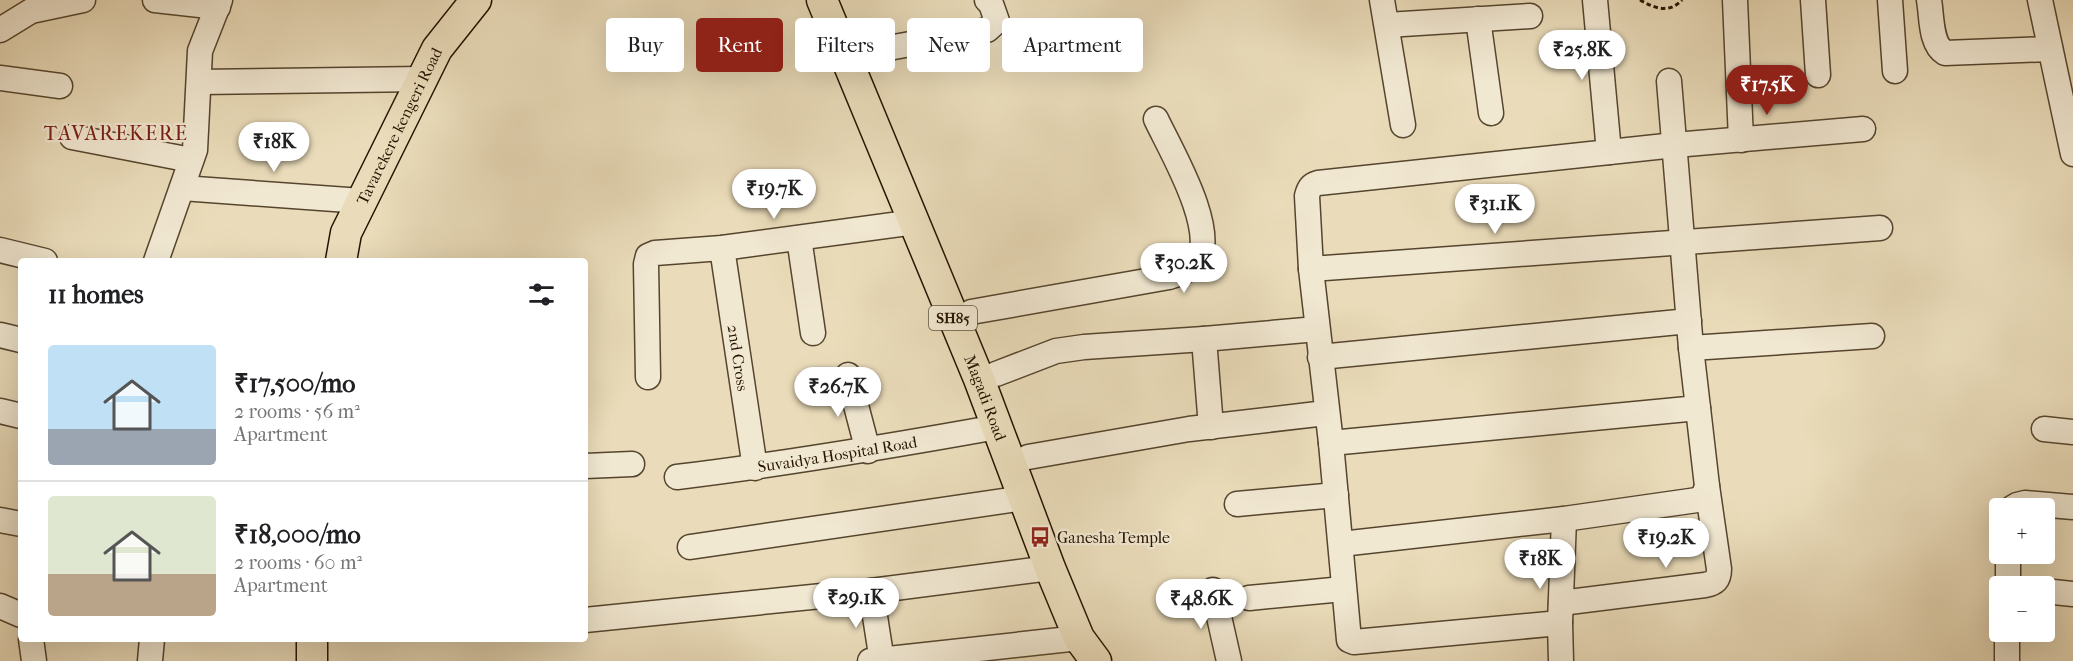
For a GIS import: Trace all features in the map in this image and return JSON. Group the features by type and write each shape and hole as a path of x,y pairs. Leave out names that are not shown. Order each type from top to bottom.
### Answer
{"main road":[{"name":"Tavarekere kengeri Road","path":"342,258 346,233 437,50 476,0"},
{"name":"Magadi Road","path":"822,0 915,222 997,427 1050,568 1087,650"},
{"name":"Magadi Road","path":"840,0 848,18"},
{"name":"Magadi Road","path":"871,72 996,374 1098,636 1105,661"},
{"path":"312,642 312,661"}],"street":[{"path":"0,30 31,11 83,0"},
{"path":"155,0 219,3 200,51 195,150 157,258"},
{"path":"895,46 987,30 997,21 991,4 987,0"},
{"path":"1382,0 1403,125"},
{"path":"1595,0 1609,152"},
{"path":"1735,0 1741,140"},
{"path":"1813,0 1818,75"},
{"path":"1890,0 1895,71"},
{"path":"1929,0 1935,43 1945,53 2050,49"},
{"path":"2040,0 2073,153"},
{"path":"1387,25 1466,13 1530,16"},
{"path":"1466,13 1491,113"},
{"path":"0,78 60,86"},
{"path":"199,82 422,79"},
{"path":"1669,81 1675,145 1683,242 1691,348 1719,569 1718,579 1705,585 1354,651 1347,637 1341,544 1311,269 1307,196 1312,185 1675,145 1863,129"},
{"path":"971,312 1169,277 1185,271 1197,262 1203,244 1202,224 1194,200 1156,119"},
{"path":"72,137 191,160"},
{"path":"182,188 362,201"},
{"path":"648,377 646,264 648,256 655,253 722,248 915,222"},
{"path":"1311,269 1880,228"},
{"path":"799,238 813,333"},
{"name":"2nd Cross","path":"722,248 755,468"},
{"path":"0,250 33,258"},
{"path":"1320,357 1689,321"},
{"path":"996,374 1056,351 1084,347 1317,329"},
{"path":"0,335 18,339"},
{"path":"1691,348 1872,336"},
{"path":"1204,339 1211,426"},
{"path":"848,375 868,451"},
{"path":"1331,443 1698,408"},
{"path":"0,411 18,415"},
{"path":"1028,458 1211,426 1326,413"},
{"name":"Suvaidya Hospital Road","path":"677,477 868,451 997,427"},
{"path":"2044,429 2073,432"},
{"path":"588,466 632,464"},
{"path":"1341,544 1686,503 1704,495 1707,486"},
{"path":"1237,504 1336,495"},
{"path":"690,548 1024,498"},
{"path":"2055,506 2073,507"},
{"path":"1561,661 1560,613 1564,519"},
{"path":"0,520 18,524"},
{"path":"588,620 871,591 1050,568"},
{"path":"1249,598 1343,588"},
{"path":"1213,590 1230,661"},
{"path":"871,591 878,661 1087,650"},
{"path":"2055,592 2073,594"},
{"path":"0,606 18,614"},
{"path":"31,642 34,661"},
{"path":"150,661 152,642"},
{"path":"2007,642 2007,661"}],"path":[{"path":"1640,0 1664,9 1677,5 1682,0"}],"place":[{"name":"Ganesha Temple","path":"1040,537"}],"district":[{"name":"TAVAREKERE","path":"116,133"}]}
